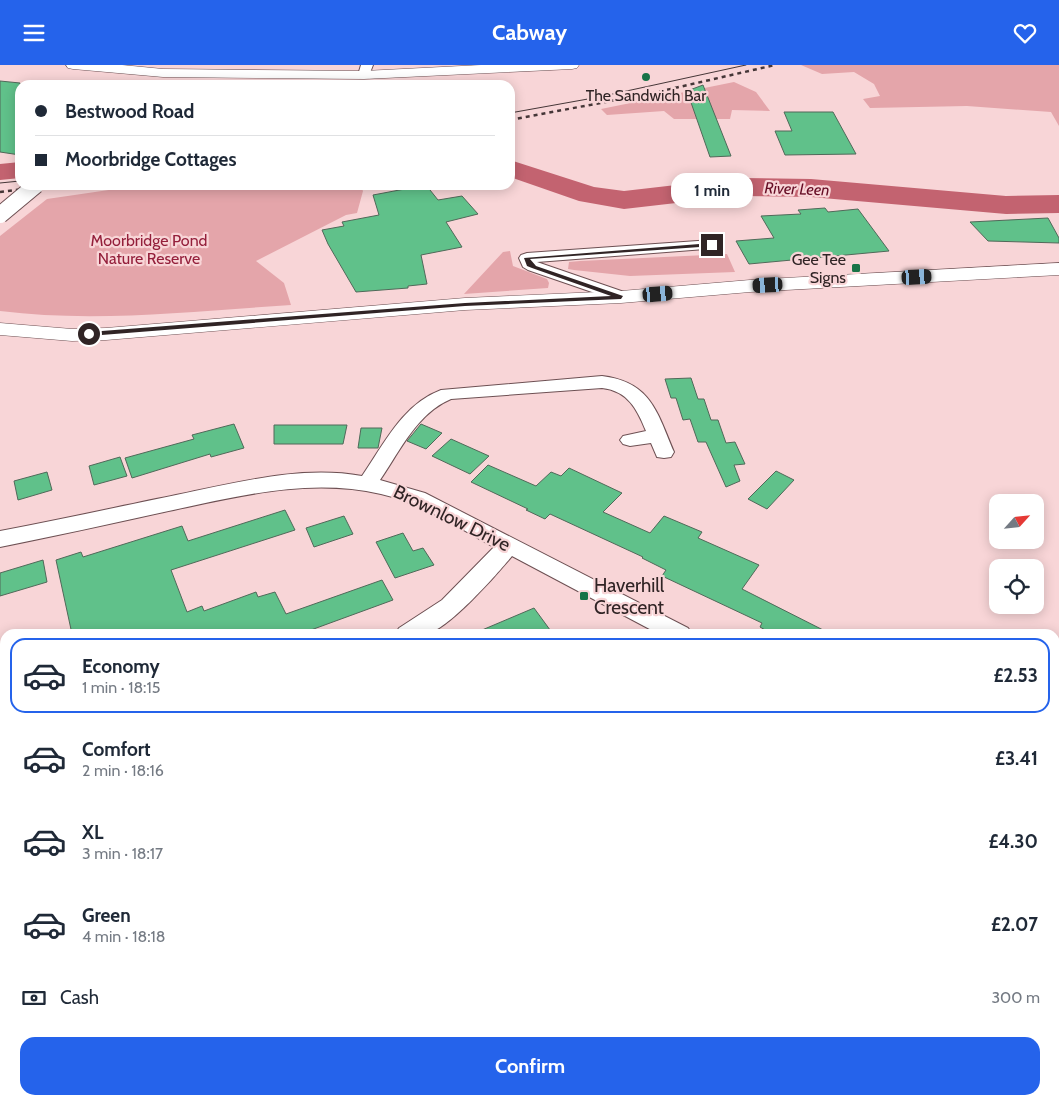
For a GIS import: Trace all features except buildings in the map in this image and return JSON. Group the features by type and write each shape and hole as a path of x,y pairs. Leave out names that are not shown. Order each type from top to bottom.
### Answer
{"main road":[{"path":"73,65 163,73 572,65"},
{"path":"155,80 163,73"},
{"path":"0,215 30,190"},
{"path":"0,329 72,335 465,304 621,297 750,286 1059,269"}],"street":[{"path":"621,297 534,267 529,264 526,258 703,247"},
{"path":"368,482 416,413 435,399 448,395 602,382 616,384 630,390 638,397 661,444 630,440"},
{"name":"Brownlow Drive","path":"0,539 257,485 329,479 368,482 393,488 418,498 670,629"},
{"path":"416,629 456,602 508,545"}],"green space":[{"path":"801,65 1059,65 1059,126 1051,112 967,106 870,108 863,99 880,96 874,84 854,72 822,74"},
{"path":"734,82 756,92 770,111 732,110 730,119 674,119 664,111 607,115 601,109"},
{"name":"Moorbridge Pond Nature Reserve","path":"109,190 363,191 357,213 346,215 256,261 284,283 291,305 108,316 72,316 0,311 0,236 47,199"},
{"path":"510,251 513,266 547,279 549,283 548,288 464,294 503,252"},
{"path":"727,254 735,272 630,276 568,269 569,262"}],"waterway":[{"name":"River Leen","path":"0,172 15,170"},
{"name":"River Leen","path":"515,170 589,195 624,200 737,187 811,188 1006,205 1059,204"}],"tram line":[{"path":"515,112 599,97 746,65"},
{"path":"0,183 15,182"}],"railway":[{"path":"515,119 653,93 775,65"},
{"path":"0,192 16,190"}],"place":[{"name":"The Sandwich Bar","path":"646,77"},
{"name":"Gee Tee Signs","path":"856,268"},
{"name":"Haverhill Crescent","path":"584,596"}],"route":[{"path":"89,334 465,304 621,297 534,267 526,261 526,258 712,245"}]}
